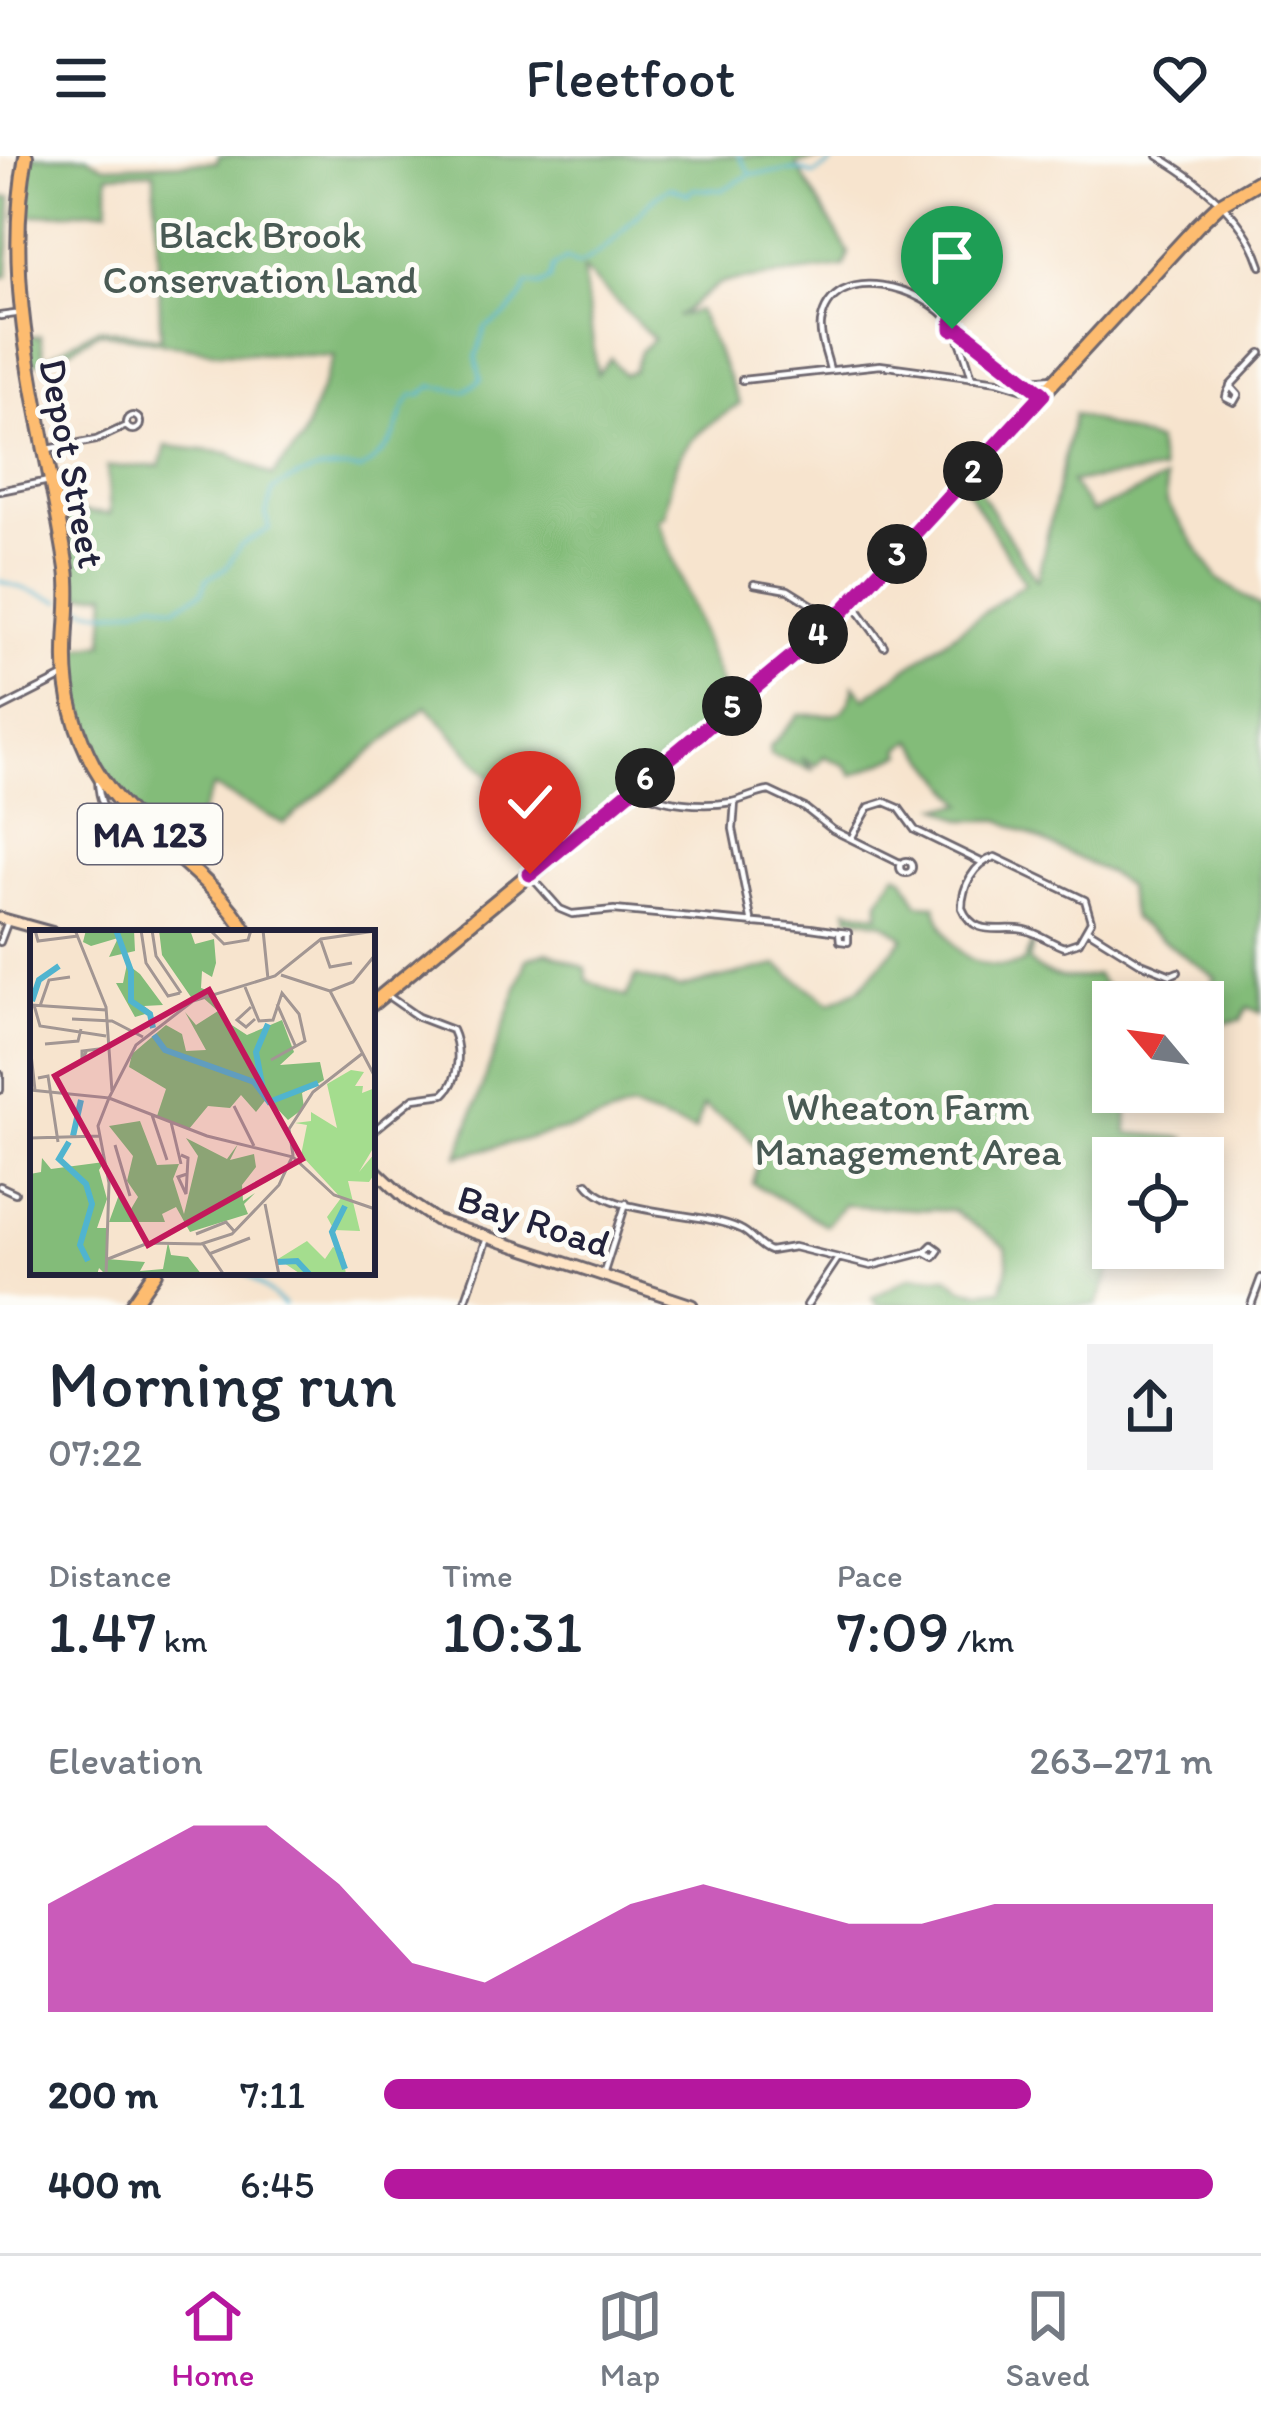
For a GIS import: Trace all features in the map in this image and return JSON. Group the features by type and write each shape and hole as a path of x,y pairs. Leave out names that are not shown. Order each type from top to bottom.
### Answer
{"main road":[{"name":"Depot Street","path":"26,156 10,229 8,315 49,481 68,584 67,675 75,721 98,773 130,816 218,892 245,930"},
{"path":"375,1001 852,602 1220,204 1261,180"},
{"path":"4,919 42,930"},
{"name":"Bay Road","path":"375,1170 427,1215 692,1305"},
{"path":"132,1305 153,1275"}],"street":[{"path":"1158,156 1220,204 1247,234 1261,266"},
{"path":"830,370 821,336 822,319 836,296 849,287 874,284 916,297 1043,394"},
{"path":"952,323 972,378"},
{"path":"966,358 981,345"},
{"path":"1230,386 1261,353"},
{"path":"742,380 880,365 1043,394"},
{"path":"1025,379 1041,382 1063,372"},
{"path":"1018,387 1025,379"},
{"path":"42,451 95,440 126,426"},
{"path":"0,491 49,481"},
{"path":"754,584 783,588 831,618"},
{"path":"852,602 884,646"},
{"path":"0,709 67,675"},
{"path":"634,787 651,797 707,804 735,802 763,791 776,793 833,830 900,863"},
{"path":"735,802 733,829 752,924"},
{"path":"851,837 868,807 885,802 899,808 915,830 981,862 1001,857 1085,900 1091,912 1088,930 1079,942 1064,947 1026,930 996,932 970,921 964,916 962,898 981,862"},
{"path":"530,874 566,912 614,910 838,932"},
{"path":"0,942 4,919"},
{"path":"1088,930 1141,963 1172,975 1178,972"},
{"path":"375,1130 414,1098 444,1094 455,1080 457,1043 452,1031 418,1017 385,993"},
{"path":"0,1074 0,1090"},
{"path":"587,1183 626,1203 741,1229 770,1251 794,1247 871,1266 925,1252"},
{"path":"0,1186 15,1193"},
{"path":"603,1275 626,1203"},
{"path":"464,1305 487,1238"},
{"path":"807,1305 838,1259"},
{"path":"1251,1305 1261,1278"}],"green space":[{"name":"Black Brook Conservation Land","path":"30,156 86,156 105,166 217,162 219,156 833,156 796,164 849,253 844,267 720,283 677,317 698,310 740,404 685,448 673,475 665,516 658,519 729,705 554,849 427,706 284,824 213,787 183,852 117,788 90,740 71,649 104,643 107,593 73,596 59,510 110,514 107,467 160,466 166,446 228,453 272,476 301,442 334,356 218,352 99,332 52,361 27,364 23,338 40,336 44,359 98,328 161,338 154,172 108,174 108,209 16,217","holes":["583,269 654,339 640,351 634,371 624,375 611,358 597,374"]},
{"path":"0,197 11,198 8,276 0,277"},
{"path":"1074,414 1156,442 1162,471 1071,482 1092,512 1165,479 1167,503 1218,579 1261,607 1261,1013 1248,1007 1241,1020 1224,1023 1224,981 1214,981 1133,919 1126,886 1110,874 1000,820 963,820 940,807 964,804 913,740 900,749 903,754 853,775 846,766 824,756 817,765 801,758 814,770 770,755 770,747 799,715 837,714 847,706 854,685 865,698 1025,583 964,485 971,478 1037,581"},
{"name":"Wheaton Farm Management Area","path":"896,873 904,878 918,904 935,905 955,946 977,962 990,966 1023,963 1034,938 1029,962 1052,976 1096,975 1101,981 1092,981 1092,1113 1127,1113 1127,1133 1173,1137 1092,1137 1092,1269 1111,1269 1097,1305 877,1305 872,1298 911,1277 948,1277 962,1288 980,1292 1002,1289 1008,1267 1006,1247 953,1211 844,1205 826,1225 752,1183 761,1152 742,1130 703,1106 695,1131 631,1109 458,1156 527,959 547,952 586,968 587,980 626,997 636,976 679,988 777,965 830,1003 859,989 904,938 884,923 849,916 847,909 879,915 879,901"}],"waterway":[{"path":"739,156 751,174"},
{"path":"76,604 105,612 154,601 176,607 202,592 207,579 226,568 240,546 269,529 266,514 273,490 315,471 361,470 390,443 414,394 432,386 465,391 481,380 476,357 485,328 511,310 527,284 540,286 550,280 553,267 567,259 577,265 592,257 670,187 688,194 693,189 722,190 751,174 802,170 814,175 835,156"},
{"path":"0,581 61,601"},
{"path":"248,1275 284,1305"}],"route":[{"path":"530,874 830,625 1043,394 952,323 952,329"}]}
